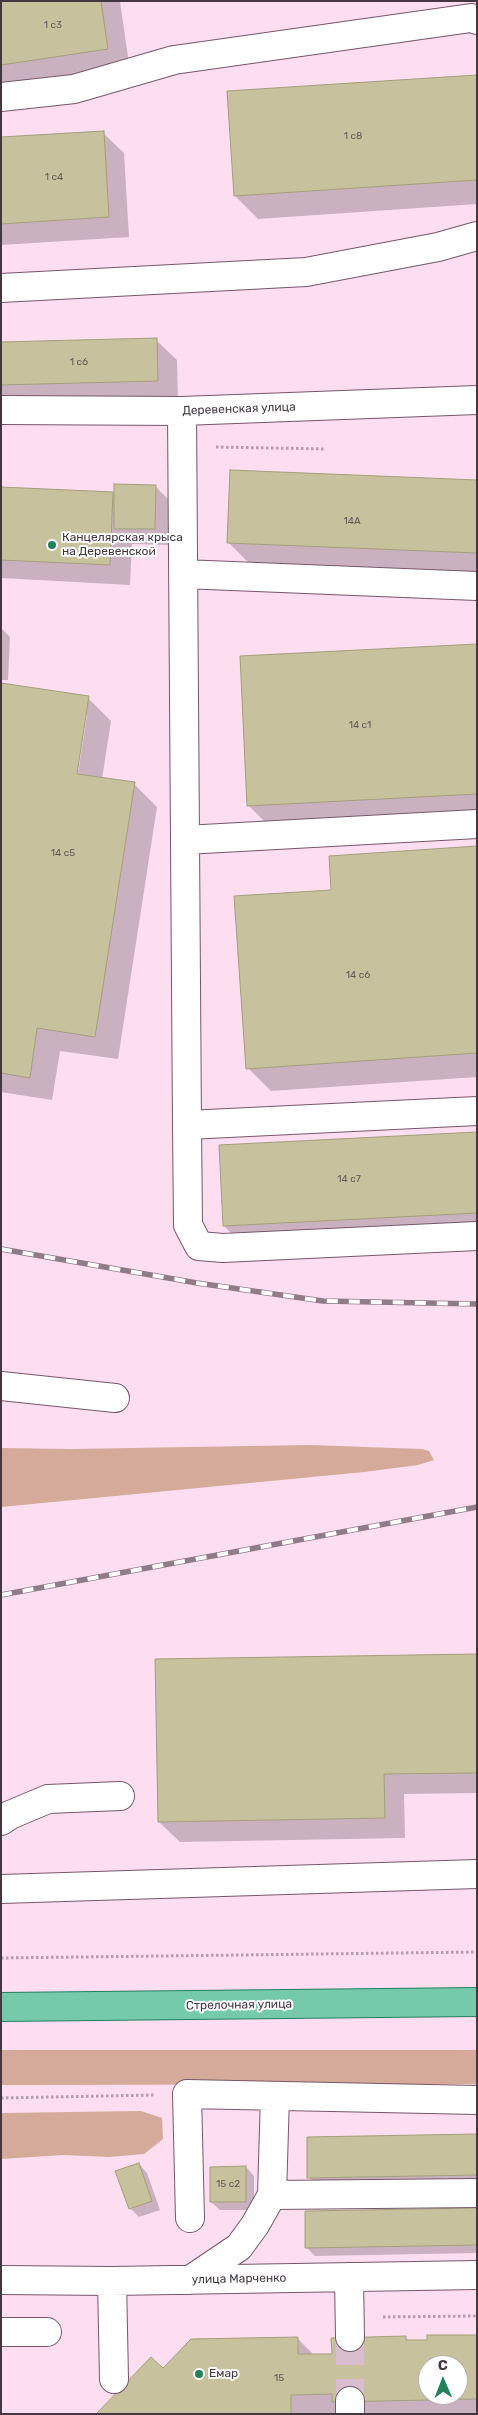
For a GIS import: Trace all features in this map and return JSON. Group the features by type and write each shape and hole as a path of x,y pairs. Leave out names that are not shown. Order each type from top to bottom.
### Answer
{"main road":[{"name":"Стрелочная улица","path":"1,2008 477,2002"}],"lane":[{"path":"1,97 74,89 174,60 471,18 477,20"},
{"path":"1,288 306,272 438,247 477,236"},
{"name":"Деревенская улица","path":"1,410 182,411 477,400"},
{"path":"182,411 188,1224 199,1246 224,1248 477,1236"},
{"path":"184,574 477,586"},
{"path":"186,840 477,824"},
{"path":"187,1125 477,1112"},
{"path":"1,1386 114,1398"},
{"path":"1,1821 10,1814 48,1798 120,1796"},
{"path":"1,1889 477,1874"},
{"path":"190,2218 187,2094 477,2100"},
{"path":"190,2280 239,2247 255,2225 272,2195 275,2096"},
{"path":"272,2195 477,2193"},
{"name":"улица Марченко","path":"1,2280 112,2281 477,2275"},
{"path":"350,2277 350,2327"},
{"path":"112,2281 114,2379"},
{"path":"1,2332 47,2332"}],"path":[{"path":"248,446 326,449"},
{"path":"1,1958 477,1952"},
{"path":"1,2098 187,2094"},
{"path":"350,2327 477,2316"}],"shaded area":[{"path":"310,1445 422,1449 429,1451 434,1460 418,1465 364,1472 1,1507 1,1448 72,1449"},
{"path":"1,2050 477,2050 477,2084 1,2085"},
{"path":"141,2111 162,2118 163,2139 144,2154 109,2157 63,2155 1,2159 1,2113"}],"building":[{"path":"1,1 101,1 108,49 1,65"},
{"path":"477,75 477,180 234,196 227,91"},
{"path":"104,131 109,217 1,224 1,137"},
{"path":"157,338 158,381 1,385 1,342"},
{"path":"230,470 477,480 477,553 227,543"},
{"path":"114,484 156,485 155,529 114,529"},
{"path":"1,487 113,492 110,565 1,560"},
{"path":"477,644 477,794 247,806 240,656"},
{"path":"1,683 89,696 77,774 135,782 95,1037 37,1028 30,1078 1,1073"},
{"path":"477,846 477,1053 246,1069 234,896 331,890 329,856"},
{"path":"477,1132 477,1213 223,1226 219,1145"},
{"path":"477,1654 477,1773 384,1774 385,1818 158,1822 155,1659"},
{"path":"477,2134 477,2175 307,2178 307,2137"},
{"path":"139,2163 152,2201 129,2209 115,2171"},
{"path":"246,2166 246,2202 210,2202 210,2167"},
{"path":"477,2208 477,2245 305,2248 305,2211"},
{"path":"427,2335 477,2335 477,2399 468,2399 468,2355 418,2355 418,2400 332,2402 332,2394 291,2395 291,2414 96,2414 151,2357 163,2368 191,2339 298,2337 298,2354 332,2354 331,2338 406,2336 406,2340 427,2340"}],"tunnel":[{"path":"350,2337 350,2401"}],"railway":[{"path":"1,1249 197,1283 323,1301 477,1304"},
{"path":"1,1595 477,1507"}],"place":[{"name":"Канцелярская крыса на Деревенской","path":"52,545"},
{"name":"Емар","path":"199,2374"}]}
